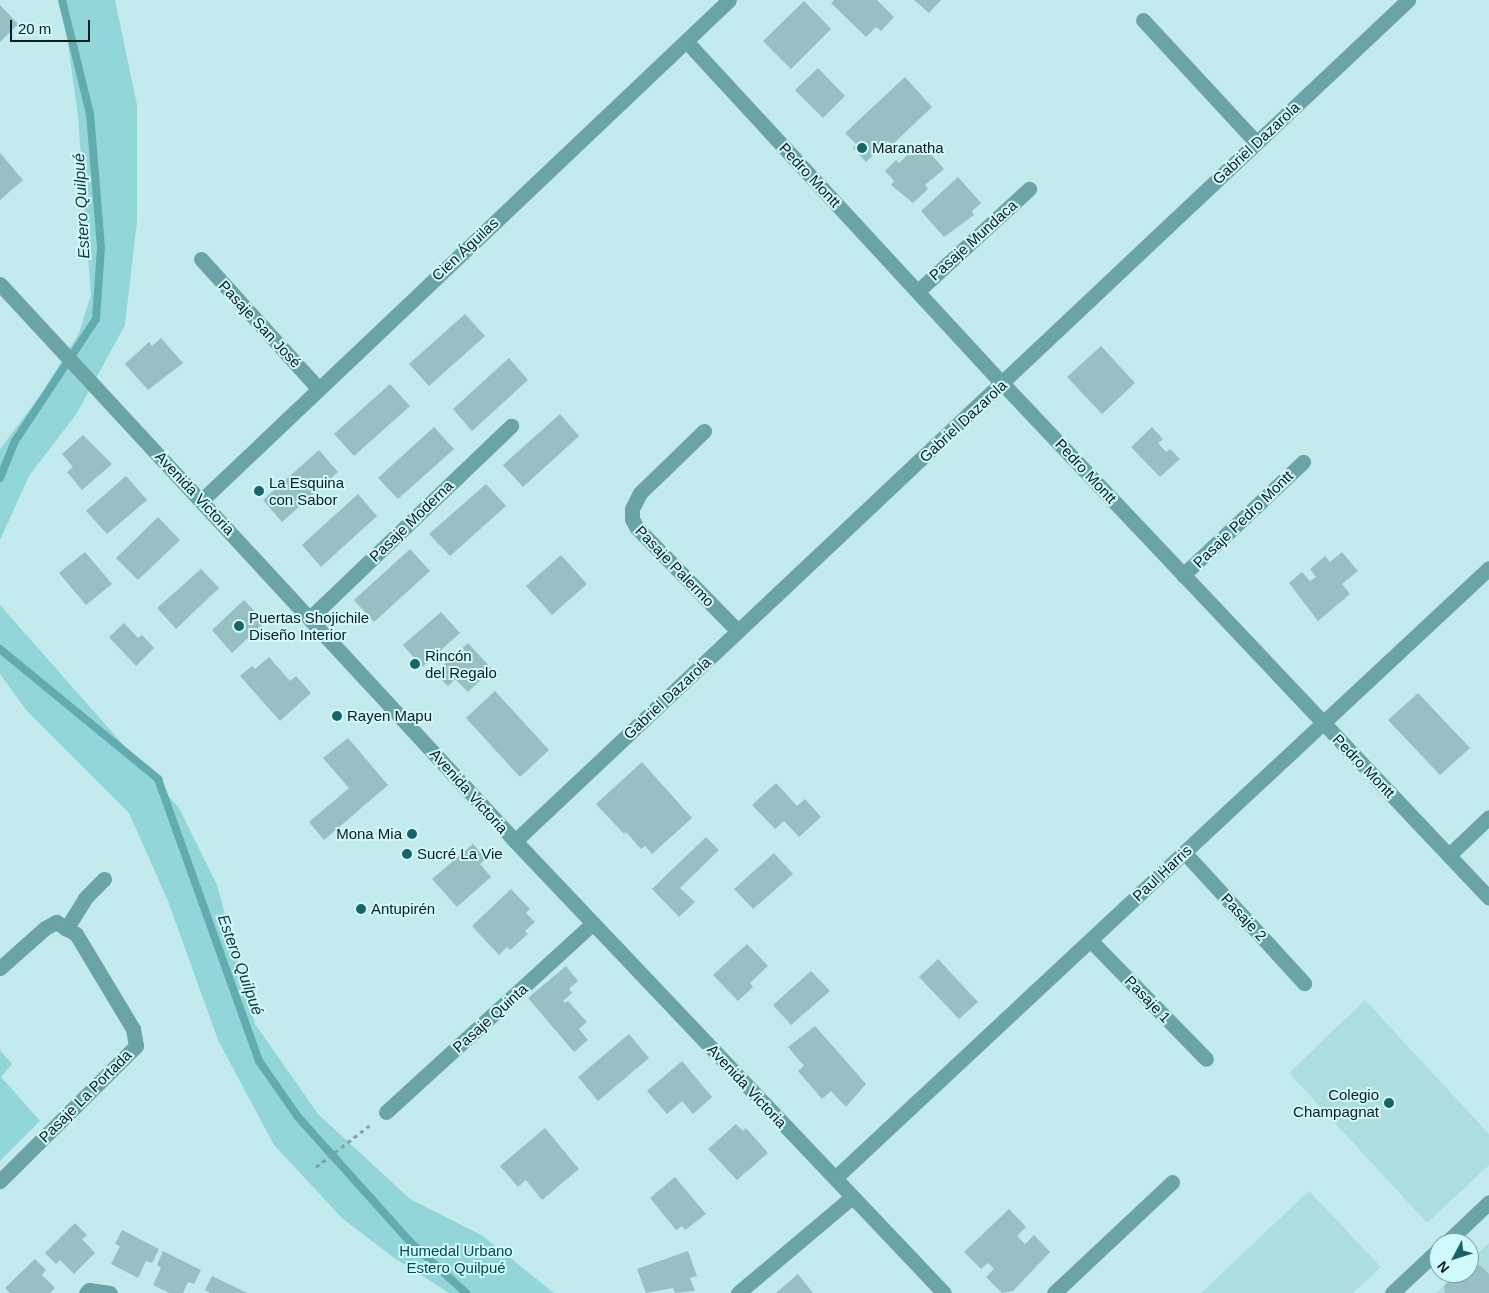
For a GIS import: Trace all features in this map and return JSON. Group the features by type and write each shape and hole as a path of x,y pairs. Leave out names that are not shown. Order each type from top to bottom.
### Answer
{"street":[{"name":"Cien Águilas","path":"202,500 729,0"},
{"name":"Gabriel Dazarola","path":"515,840 1003,384 1256,142 1408,0"},
{"path":"1143,20 1256,142"},
{"name":"Pedro Montt","path":"686,41 1003,384 1489,898"},
{"name":"Pasaje Mundaca","path":"918,291 1029,189"},
{"name":"Pasaje San José","path":"201,259 318,388"},
{"name":"Avenida Victoria","path":"0,284 593,924 944,1293"},
{"name":"Pasaje Moderna","path":"310,617 511,426"},
{"name":"Pasaje Palermo","path":"704,431 640,493 632,509 632,519 636,528 738,631"},
{"name":"Pasaje Pedro Montt","path":"1184,576 1303,462"},
{"name":"Paul Harris","path":"835,1178 1489,568"},
{"path":"1449,855 1489,818"},
{"name":"Pasaje 2","path":"1184,852 1304,982"},
{"path":"0,968 45,928 56,922 66,929 85,898 104,879"},
{"name":"Pasaje Quinta","path":"386,1112 593,924"},
{"name":"Pasaje La Portada","path":"0,1181 136,1046 133,1029 82,940 66,929"},
{"name":"Pasaje 1","path":"1090,940 1206,1059"},
{"path":"1054,1293 1172,1182"},
{"path":"738,1293 852,1197"},
{"path":"1456,1233 1489,1202"},
{"path":"1392,1293 1429,1258"},
{"path":"86,1293 90,1290 110,1293"}],"path":[{"path":"316,1167 351,1140"}],"shaded area":[{"name":"Colegio Champagnat","path":"1365,1000 1489,1134 1489,1165 1427,1223 1289,1073"},
{"path":"1309,1191 1381,1267 1353,1293 1201,1293"},
{"path":"1489,1243 1489,1293 1436,1293 1446,1283 1479,1283 1479,1252"}],"green space":[{"path":"62,0 115,0 137,105 137,221 125,325 77,413 29,476 0,540 0,449 42,393 79,333 91,295 78,116"},
{"name":"Humedal Urbano Estero Quilpué","path":"0,605 179,808 217,885 255,1024 318,1114 410,1199 483,1236 554,1293 449,1293 393,1257 343,1219 274,1145 218,1040 168,901 129,813 27,711 0,674"},
{"path":"0,1050 12,1064 1,1077 40,1121 0,1161"}],"building":[{"path":"834,0 877,0 894,17 881,31 876,27 866,37 831,3"},
{"path":"914,0 941,0 929,13"},
{"path":"804,1 831,29 791,69 763,41"},
{"path":"0,5 18,24 0,42"},
{"path":"818,68 845,96 823,118 795,90"},
{"path":"905,77 932,107 892,145 888,141 866,162 853,148 857,145 845,133"},
{"path":"921,143 944,169 925,185 928,189 913,203 891,185 894,181 885,171 896,160 899,163"},
{"path":"0,153 23,180 0,200"},
{"path":"958,177 981,203 972,211 974,215 944,237 921,211"},
{"path":"465,314 485,336 429,386 409,364"},
{"path":"161,338 183,363 148,390 125,364 149,342 152,346"},
{"path":"1101,346 1135,383 1102,414 1067,377"},
{"path":"509,358 528,380 472,431 453,409"},
{"path":"390,384 410,406 354,456 334,434"},
{"path":"560,414 579,436 523,487 503,465"},
{"path":"434,427 454,449 398,499 378,478"},
{"path":"1152,427 1163,439 1158,443 1166,452 1170,449 1180,459 1160,477 1131,447"},
{"path":"83,435 112,464 82,490 67,472 73,467 62,454"},
{"path":"319,450 338,472 282,522 263,500"},
{"path":"126,476 147,500 107,534 86,511"},
{"path":"486,484 506,506 450,556 429,534"},
{"path":"358,494 377,516 321,567 302,545"},
{"path":"158,517 180,540 138,580 116,558"},
{"path":"410,549 430,571 374,622 354,600"},
{"path":"85,552 112,584 86,605 59,573"},
{"path":"1342,552 1358,571 1342,584 1350,594 1318,621 1289,583 1302,572 1310,581 1316,577 1310,569 1325,556 1330,562"},
{"path":"561,555 587,584 552,615 526,586"},
{"path":"201,569 219,588 176,629 157,608"},
{"name":"Puertas Shojichile Diseño Interior","path":"244,600 265,622 232,653 212,630"},
{"path":"441,612 460,633 422,667 403,645"},
{"path":"124,623 138,638 142,635 154,648 136,666 109,637"},
{"path":"468,643 492,669 468,692 455,679 448,686 435,673"},
{"path":"269,657 290,681 296,676 311,693 280,721 240,676 252,666 255,669"},
{"path":"495,691 549,750 520,777 466,718"},
{"path":"1418,693 1470,748 1440,775 1388,720"},
{"path":"348,738 388,785 324,840 309,822 349,788 323,758"},
{"path":"642,762 692,818 652,854 645,846 641,849 626,832 624,834 596,804"},
{"path":"776,783 797,806 805,799 821,817 799,837 784,821 775,829 752,805"},
{"path":"706,837 719,850 680,888 695,902 679,917 652,889"},
{"path":"473,844 486,859 480,864 491,877 457,907 432,879"},
{"path":"774,853 793,874 753,909 734,889"},
{"path":"511,889 530,909 526,913 535,922 525,931 528,934 510,950 507,947 499,955 472,926"},
{"path":"747,944 768,966 750,983 753,987 738,1001 713,975"},
{"path":"938,959 978,1002 959,1019 919,977"},
{"path":"566,966 578,981 569,989 572,993 563,1001 565,1003 568,1001 587,1022 579,1029 588,1040 574,1052 528,998"},
{"path":"811,971 830,991 791,1025 773,1005"},
{"path":"815,1026 866,1084 846,1107 831,1091 822,1099 798,1071 804,1066 788,1047"},
{"path":"629,1034 649,1058 598,1101 578,1077"},
{"path":"682,1061 712,1097 693,1114 682,1101 667,1114 647,1091"},
{"path":"736,1124 743,1131 746,1128 768,1153 737,1180 708,1149"},
{"path":"545,1128 579,1169 542,1200 526,1180 518,1187 500,1166"},
{"path":"675,1177 706,1214 685,1230 682,1226 676,1230 650,1198"},
{"path":"1009,1209 1026,1227 1017,1236 1025,1244 1034,1235 1050,1252 1013,1291 1002,1293 986,1277 994,1269 988,1263 981,1269 964,1252"},
{"path":"75,1223 87,1235 82,1239 95,1253 74,1274 60,1260 56,1264 45,1253"},
{"path":"122,1230 159,1249 152,1263 146,1261 138,1278 111,1264 120,1246 115,1244"},
{"path":"163,1251 201,1270 194,1284 188,1282 183,1293 169,1293 153,1285 161,1268 157,1265"},
{"path":"688,1251 697,1276 690,1278 695,1291 675,1293 673,1288 646,1293 637,1269"},
{"path":"35,1259 46,1270 42,1275 55,1288 50,1293 10,1293 5,1288"},
{"path":"1479,1265 1489,1274 1489,1293 1445,1293 1444,1286 1447,1283 1479,1283"},
{"path":"798,1274 813,1293 776,1293"},
{"path":"212,1276 247,1293 210,1293 205,1290"}],"waterway":[{"name":"Estero Quilpué","path":"0,478 15,441 96,319 101,247 90,114 62,0"},
{"name":"Estero Quilpué","path":"0,649 158,779 259,1061 298,1117 410,1242 466,1293"}],"place":[{"name":"Maranatha","path":"862,148"},
{"name":"La Esquina con Sabor","path":"259,491"},
{"name":"Puertas Shojichile Diseño Interior","path":"239,626"},
{"name":"Rincón del Regalo","path":"415,664"},
{"name":"Rayen Mapu","path":"337,716"},
{"name":"Mona Mia","path":"412,834"},
{"name":"Sucré La Vie","path":"407,854"},
{"name":"Antupirén","path":"361,909"},
{"name":"Colegio Champagnat","path":"1389,1103"}]}
